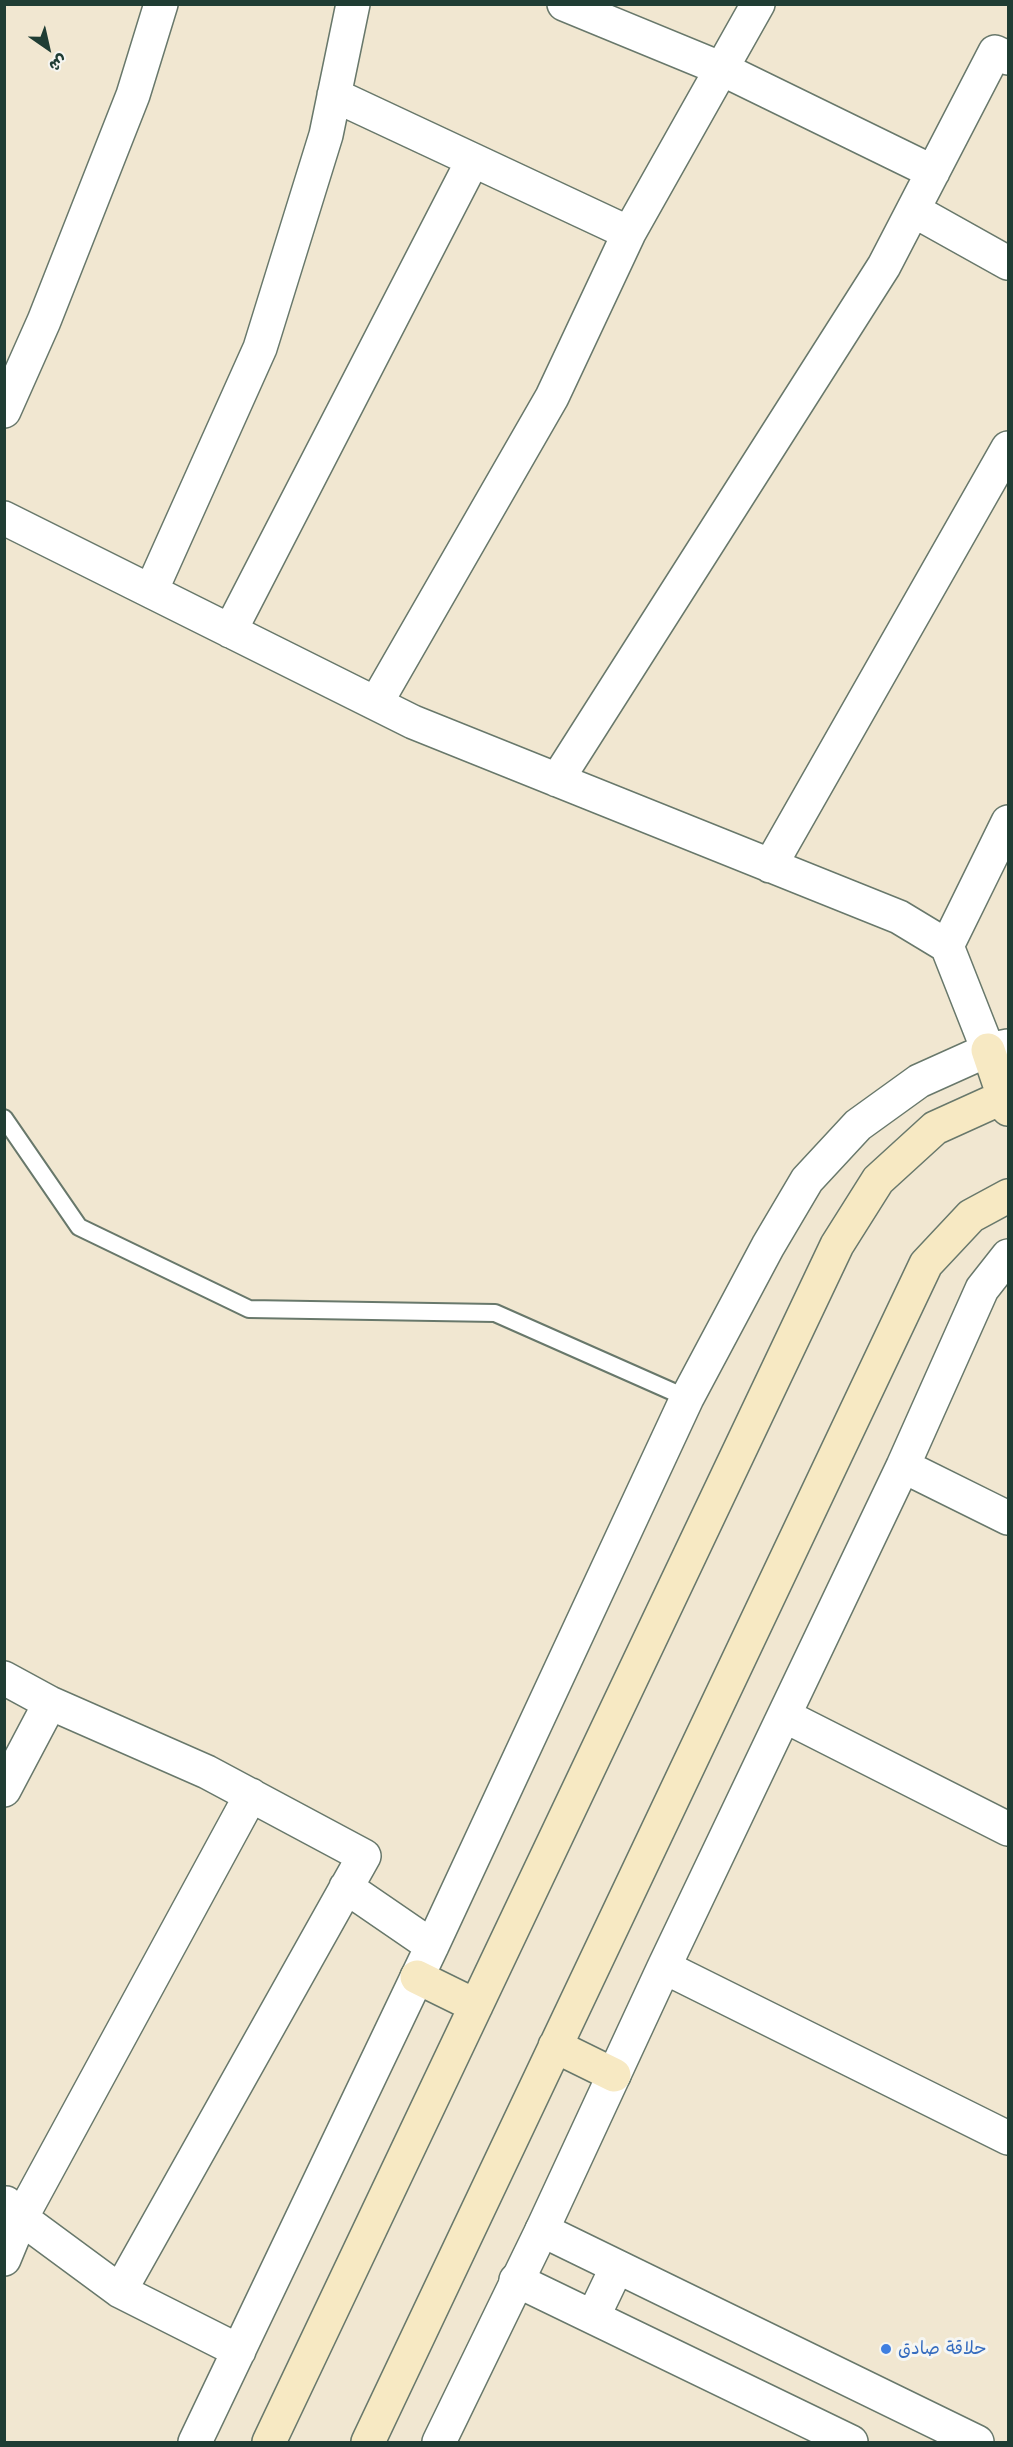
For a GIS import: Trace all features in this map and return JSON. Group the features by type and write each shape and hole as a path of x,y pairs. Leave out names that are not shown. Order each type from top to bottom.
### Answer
{"main road":[{"path":"269,2442 837,1245 878,1180 935,1128 1007,1100 998,1048"},
{"path":"368,2442 926,1264 971,1216 1008,1196"},
{"path":"417,1977 476,2006"},
{"path":"555,2046 614,2074"}],"street":[{"path":"4,411 44,321 132,95 161,4"},
{"path":"151,591 260,348 326,135 352,4"},
{"path":"564,4 722,69 933,172"},
{"path":"376,703 552,397 629,233 758,4"},
{"path":"557,780 884,266 995,52 1008,58"},
{"path":"334,95 629,233"},
{"path":"230,631 473,160"},
{"path":"913,210 1008,263"},
{"path":"770,866 1008,448"},
{"path":"4,518 414,722 899,917 947,946 998,1048 919,1081 858,1125 807,1180 768,1246 687,1398 432,1946 195,2442"},
{"path":"947,946 1008,822"},
{"path":"439,2442 542,2230 664,1967 903,1466 982,1289 1008,1256"},
{"path":"903,1466 1008,1518"},
{"path":"4,1678 50,1703 207,1772 364,1856 120,2291"},
{"path":"4,1790 50,1703"},
{"path":"784,1716 1008,1829"},
{"path":"4,2259 13,2210 251,1795"},
{"path":"346,1887 432,1946"},
{"path":"664,1967 1008,2138"},
{"path":"13,2210 120,2291 239,2351"},
{"path":"542,2230 977,2442"},
{"path":"593,2317 617,2267"},
{"path":"516,2280 851,2442"}],"lane":[{"path":"4,1118 79,1227 249,1309 495,1313 687,1398"}],"place":[{"name":"حلاقة صادق","path":"886,2349"}]}
